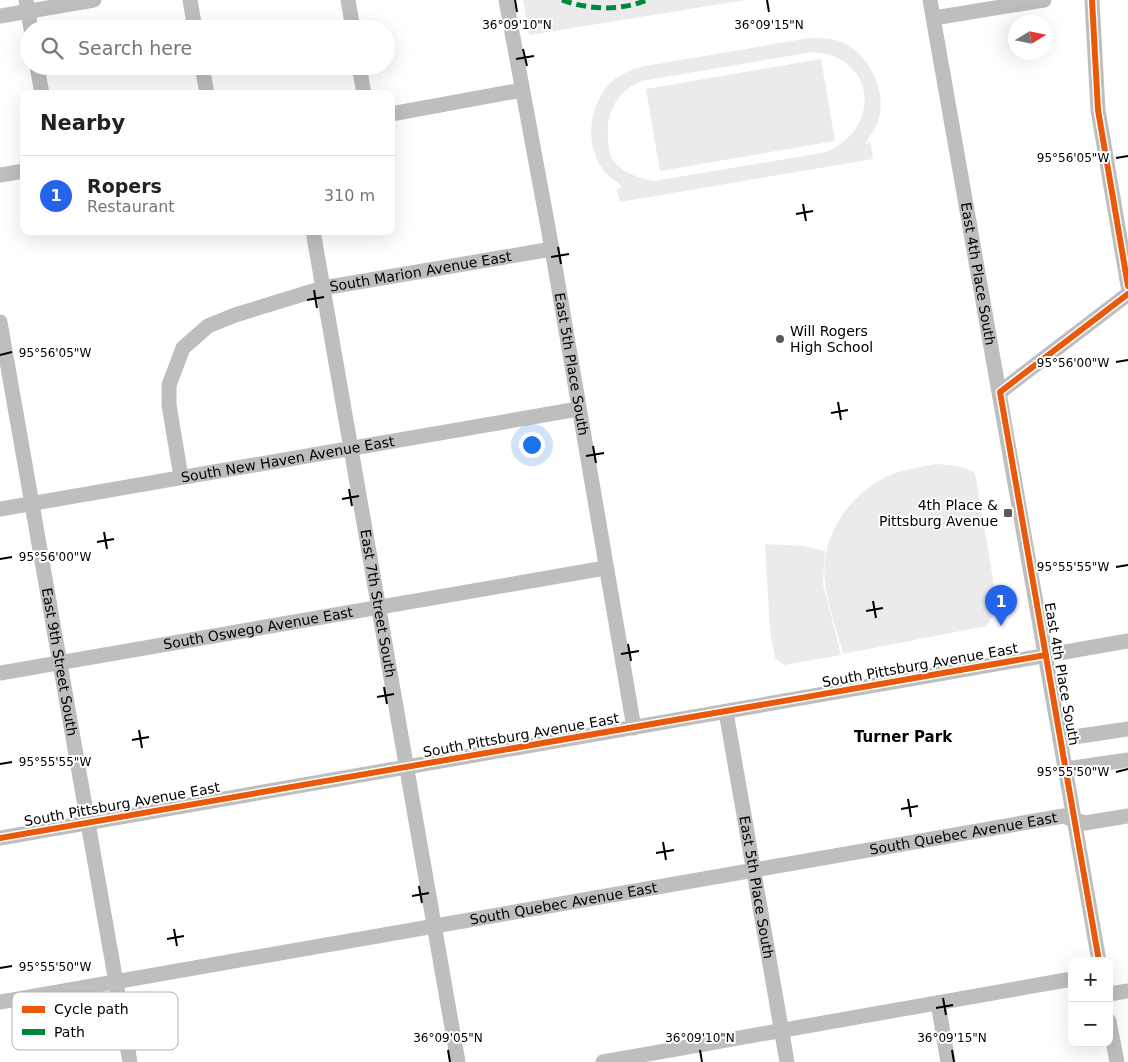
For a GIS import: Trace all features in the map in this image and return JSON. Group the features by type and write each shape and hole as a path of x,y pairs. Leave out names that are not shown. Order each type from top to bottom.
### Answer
{"street":[{"path":"0,16 27,6 94,0"},
{"path":"190,0 193,20"},
{"path":"348,0 351,20"},
{"name":"East 5th Place South","path":"506,0 552,249 605,568 634,728"},
{"name":"East 4th Place South","path":"930,0 1098,957"},
{"path":"934,18 1044,0"},
{"path":"1092,0 1098,110 1128,286"},
{"path":"27,6 29,20"},
{"path":"39,75 41,90"},
{"path":"204,75 206,90"},
{"path":"361,75 363,90"},
{"path":"395,113 522,90"},
{"path":"0,175 20,172"},
{"name":"East 7th Street South","path":"314,235 458,1062"},
{"name":"South Marion Avenue East","path":"181,477 169,405 169,385 183,348 201,331 220,320 323,288 552,249"},
{"path":"1000,392 1128,294"},
{"name":"East 9th Street South","path":"0,322 118,992"},
{"name":"South New Haven Avenue East","path":"0,509 578,409"},
{"name":"South Oswego Avenue East","path":"0,673 605,568"},
{"name":"South Pittsburg Avenue East","path":"0,838 1128,640"},
{"name":"East 5th Place South","path":"726,712 787,1062"},
{"path":"1060,739 1128,729"},
{"path":"1066,770 1128,760"},
{"name":"South Quebec Avenue East","path":"58,992 1063,816 1085,823 1128,816"},
{"path":"603,1062 1068,980"},
{"path":"1113,993 1128,991"},
{"path":"938,1003 948,1062"},
{"path":"1113,1042 1117,1062"}],"shaded area":[{"path":"523,0 746,0 529,35"},
{"path":"809,38 840,41 854,49 862,57 875,78 879,89 880,113 876,127 865,144 871,143 873,159 620,202 617,189 623,187 607,174 598,162 594,151 591,127 597,104 610,83 620,75 640,67","holes":["813,52 834,56 849,66 859,79 864,94 864,110 857,126 845,140 827,152 654,181 624,170 611,157 608,145 611,111 619,97 641,81"]},
{"path":"821,59 835,141 660,171 646,89"},
{"path":"938,464 957,466 975,472 998,609 986,626 843,654 828,601 825,583 824,567 831,535 848,507 872,485 892,474"},
{"path":"765,544 803,546 825,551 823,584 841,655 784,665 775,658 770,631"}],"marked path":[{"path":"562,0 583,6 604,8 637,4 647,0"}],"cycle path":[{"path":"1092,0 1098,110 1128,286"},
{"path":"1098,957 1000,392 1128,294"},
{"path":"0,838 1046,655"}],"place":[{"name":"Will Rogers High School","path":"780,339"},
{"name":"4th Place & Pittsburg Avenue","path":"1008,513"},
{"name":"Ropers","path":"1001,626"}],"district":[{"name":"Turner Park","path":"903,737"}]}
